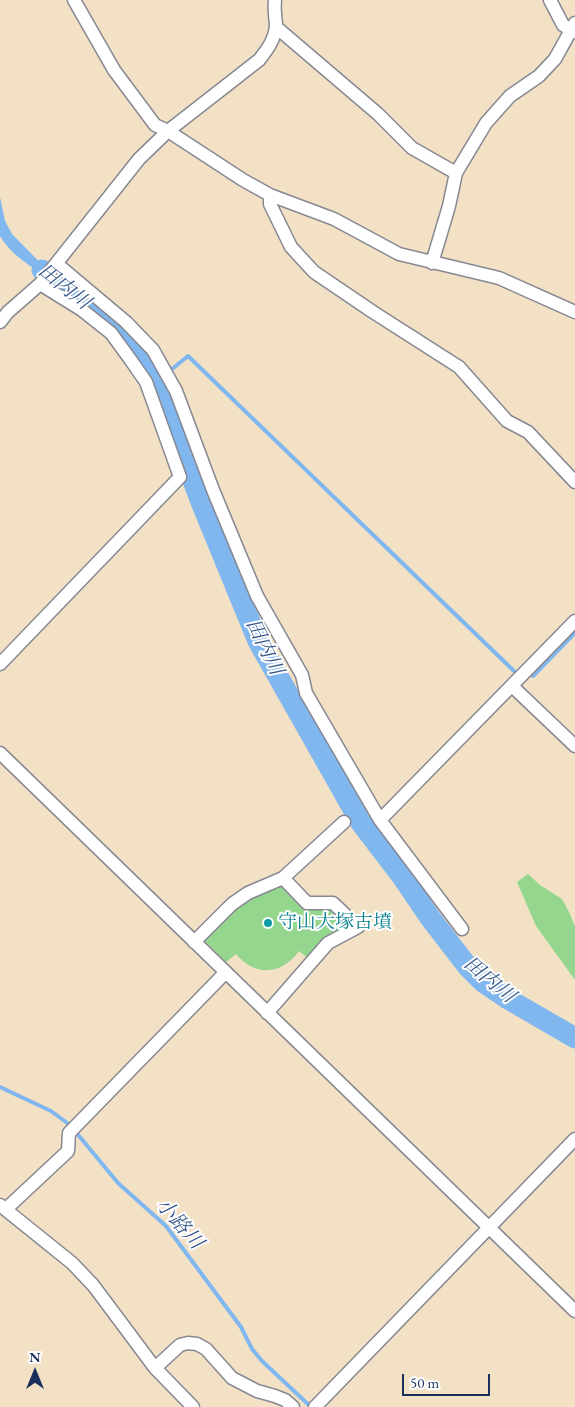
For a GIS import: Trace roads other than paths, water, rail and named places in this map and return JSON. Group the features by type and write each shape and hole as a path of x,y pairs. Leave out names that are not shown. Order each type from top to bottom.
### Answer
{"street":[{"path":"74,0 114,70 155,125 168,131 242,180 270,195 334,219 398,254 499,278 575,312"},
{"path":"0,322 56,266 139,160 168,131 259,60 269,47 276,27 275,0"},
{"path":"432,263 449,206 456,173 486,123 510,96 539,76 554,59 573,28 563,25 550,0"},
{"path":"276,27 378,114 412,148 456,173"},
{"path":"270,195 270,204 291,247 314,272 459,367 507,421 528,432 575,482"},
{"path":"56,266 126,322 153,350 176,391 213,490 257,596 302,675 306,693 380,820 462,929"},
{"path":"0,664 180,477 146,382 130,359 111,334 82,310 41,283"},
{"path":"380,820 575,621"},
{"path":"512,686 575,746"},
{"path":"0,753 575,1311"},
{"path":"194,942 232,904 248,893 283,878 344,822"},
{"path":"267,1013 328,943 358,927 334,903 307,903 283,878"},
{"path":"193,1407 155,1368 72,1263 3,1207 68,1151 69,1133 225,972"},
{"path":"315,1407 575,1139"},
{"path":"155,1368 180,1345 188,1343 198,1344 206,1348 232,1378 256,1391 285,1400 293,1407"}],"water":[{"path":"0,197 5,221 12,234 65,288 29,265 6,245 0,236"}],"waterway":[{"name":"田内川","path":"42,270 116,327 133,346 156,382 201,502 258,641 361,823 468,967 483,982 508,999 575,1038"},
{"path":"172,369 188,356 514,671"},
{"name":"田内川","path":"156,382 162,377"},
{"path":"533,676 575,633"},
{"name":"小路川","path":"0,1087 51,1111 70,1125 118,1183 166,1226 241,1327 252,1349 262,1361 311,1407"}],"place":[{"name":"守山大塚古墳","path":"268,923"}]}
